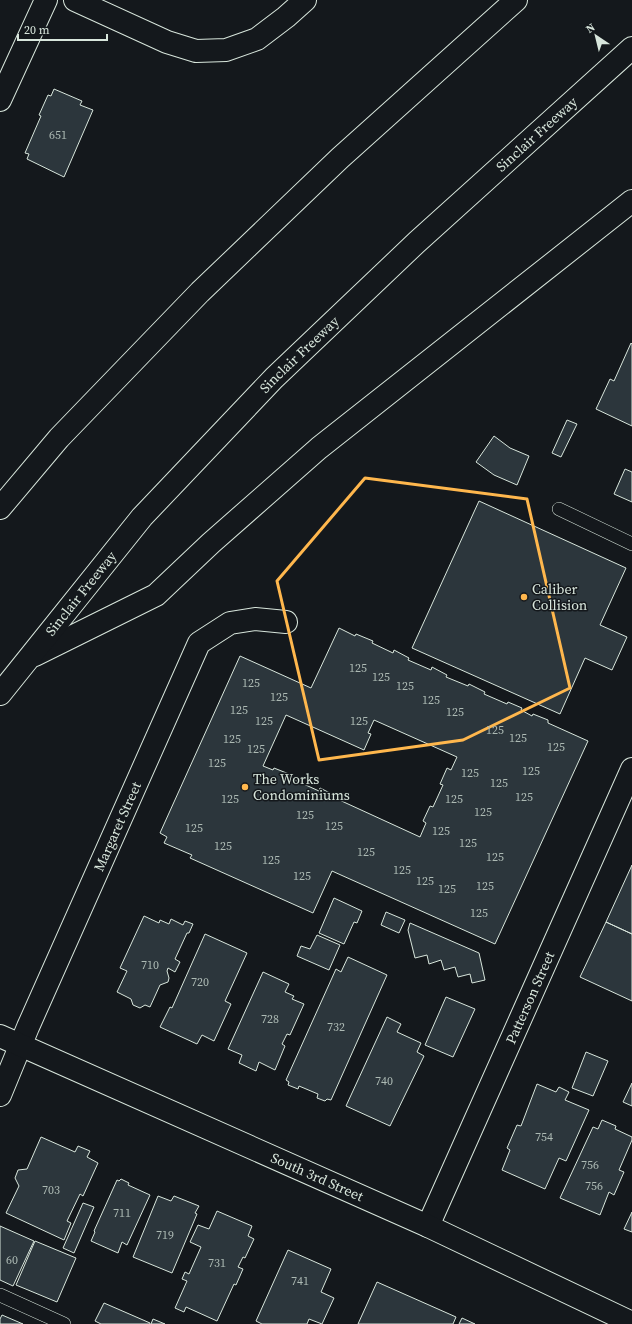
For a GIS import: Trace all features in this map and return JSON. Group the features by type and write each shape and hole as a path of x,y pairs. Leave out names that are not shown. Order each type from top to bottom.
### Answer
{"main road":[{"path":"0,100 46,0"},
{"path":"75,0 167,42 196,51 226,50 257,39 286,17 305,0"},
{"path":"0,508 59,438 200,292 340,158 516,0"},
{"name":"Sinclair Freeway","path":"0,694 142,517 274,378 417,242 632,48"},
{"path":"29,658 156,594 211,543 319,448 632,201"},
{"name":"Margaret Street","path":"0,1096 20,1045 199,643 230,624 255,619 286,622"},
{"name":"Patterson Street","path":"428,1226 632,769"},
{"name":"South 3rd Street","path":"0,1036 428,1226 632,1322"}],"lane":[{"path":"559,509 632,544"},
{"path":"0,1295 64,1324"}],"highlighted area":[{"path":"365,478 527,499 570,688 463,740 319,760 277,581"}],"building":[{"path":"54,89 82,101 80,105 93,110 64,177 27,159 29,154 25,153 41,116 39,115 48,95 51,96"},
{"path":"631,343 632,426 596,409 610,379 614,381"},
{"path":"567,420 577,424 561,457 552,453"},
{"path":"494,436 510,448 529,456 517,485 494,475 476,462"},
{"path":"625,469 632,472 632,502 614,494"},
{"name":"Caliber Collision","path":"479,501 626,568 600,625 627,637 612,670 585,658 560,714 412,648"},
{"name":"The Works Condominiums","path":"339,628 355,636 356,634 373,641 372,643 393,653 394,650 409,658 408,660 431,670 432,667 447,675 446,677 468,686 469,684 485,692 484,694 507,704 508,702 522,708 521,710 532,716 533,714 548,720 548,723 588,741 495,944 332,871 313,913 190,858 192,855 164,843 167,837 160,833 240,656 311,688","holes":["286,715 364,750 371,734 368,733 374,720 457,757 451,770 447,768 440,784 443,785 433,807 430,806 423,821 426,823 420,837 335,798 336,796 320,788 319,791 288,777 289,774 274,768 273,770 263,766"]},
{"path":"632,865 632,934 606,922"},
{"path":"334,898 362,911 357,923 354,922 344,944 319,933"},
{"path":"386,912 405,920 399,933 381,925"},
{"path":"144,916 159,923 160,920 169,924 171,919 183,925 185,921 193,924 189,933 187,933 175,959 180,962 175,972 168,968 168,982 160,985 150,1007 145,1005 140,1008 133,1005 131,999 117,992 127,971 120,968"},
{"path":"606,922 632,934 632,1001 580,977"},
{"path":"410,923 479,953 485,980 472,983 470,974 458,977 455,967 444,970 441,960 429,964 427,955 415,958 408,930"},
{"path":"205,934 247,953 225,1001 231,1004 214,1041 202,1035 197,1044 160,1027 170,1007 172,1008"},
{"path":"317,935 340,945 329,970 297,956 301,946 310,949"},
{"path":"348,957 387,975 331,1100 327,1099 325,1101 317,1098 318,1094 299,1086 298,1089 288,1085 289,1082 286,1080 336,969 341,972"},
{"path":"263,972 289,984 285,992 294,996 292,999 304,1004 290,1035 287,1034 282,1044 285,1046 275,1070 259,1062 256,1071 239,1063 242,1055 228,1049"},
{"path":"446,997 475,1009 453,1057 425,1045"},
{"path":"387,1017 401,1024 397,1032 421,1043 417,1052 424,1056 390,1126 346,1106"},
{"path":"586,1052 608,1061 593,1096 572,1088"},
{"path":"632,1083 632,1106 623,1102"},
{"path":"537,1084 556,1092 559,1087 569,1092 565,1100 589,1110 566,1161 559,1158 545,1189 502,1170 510,1150 507,1148 517,1125 521,1126"},
{"path":"602,1120 616,1126 615,1129 632,1137 632,1140 619,1170 624,1172 614,1195 609,1192 600,1215 560,1198 593,1127 598,1129"},
{"path":"41,1137 75,1152 78,1146 90,1151 87,1157 98,1163 83,1196 80,1194 67,1221 71,1223 64,1240 6,1213 19,1186 15,1178 18,1170 27,1169"},
{"path":"121,1179 129,1183 128,1185 150,1195 127,1245 122,1242 118,1253 91,1241 117,1180 119,1181"},
{"path":"158,1196 171,1201 174,1196 199,1206 172,1273 133,1257"},
{"path":"83,1203 94,1207 74,1253 63,1248"},
{"path":"217,1211 252,1226 248,1236 254,1239 245,1258 243,1257 238,1267 243,1269 236,1285 234,1284 217,1321 186,1307 184,1312 175,1308 187,1281 182,1279 185,1272 189,1274 201,1247 190,1242 198,1225 209,1229"},
{"path":"632,1212 632,1232 624,1229"},
{"path":"0,1226 34,1241 13,1286 0,1280"},
{"path":"35,1241 76,1258 57,1302 16,1285"},
{"path":"288,1250 331,1269 321,1292 334,1298 322,1324 309,1319 307,1324 262,1324 256,1321"},
{"path":"377,1282 456,1317 453,1324 358,1324"},
{"path":"104,1303 150,1324 101,1324 95,1321"},
{"path":"2,1315 23,1324 0,1324"},
{"path":"462,1318 475,1324 459,1324"},
{"path":"153,1319 165,1324 151,1324"}],"place":[{"name":"Caliber Collision","path":"524,597"},
{"name":"The Works Condominiums","path":"245,787"}]}
